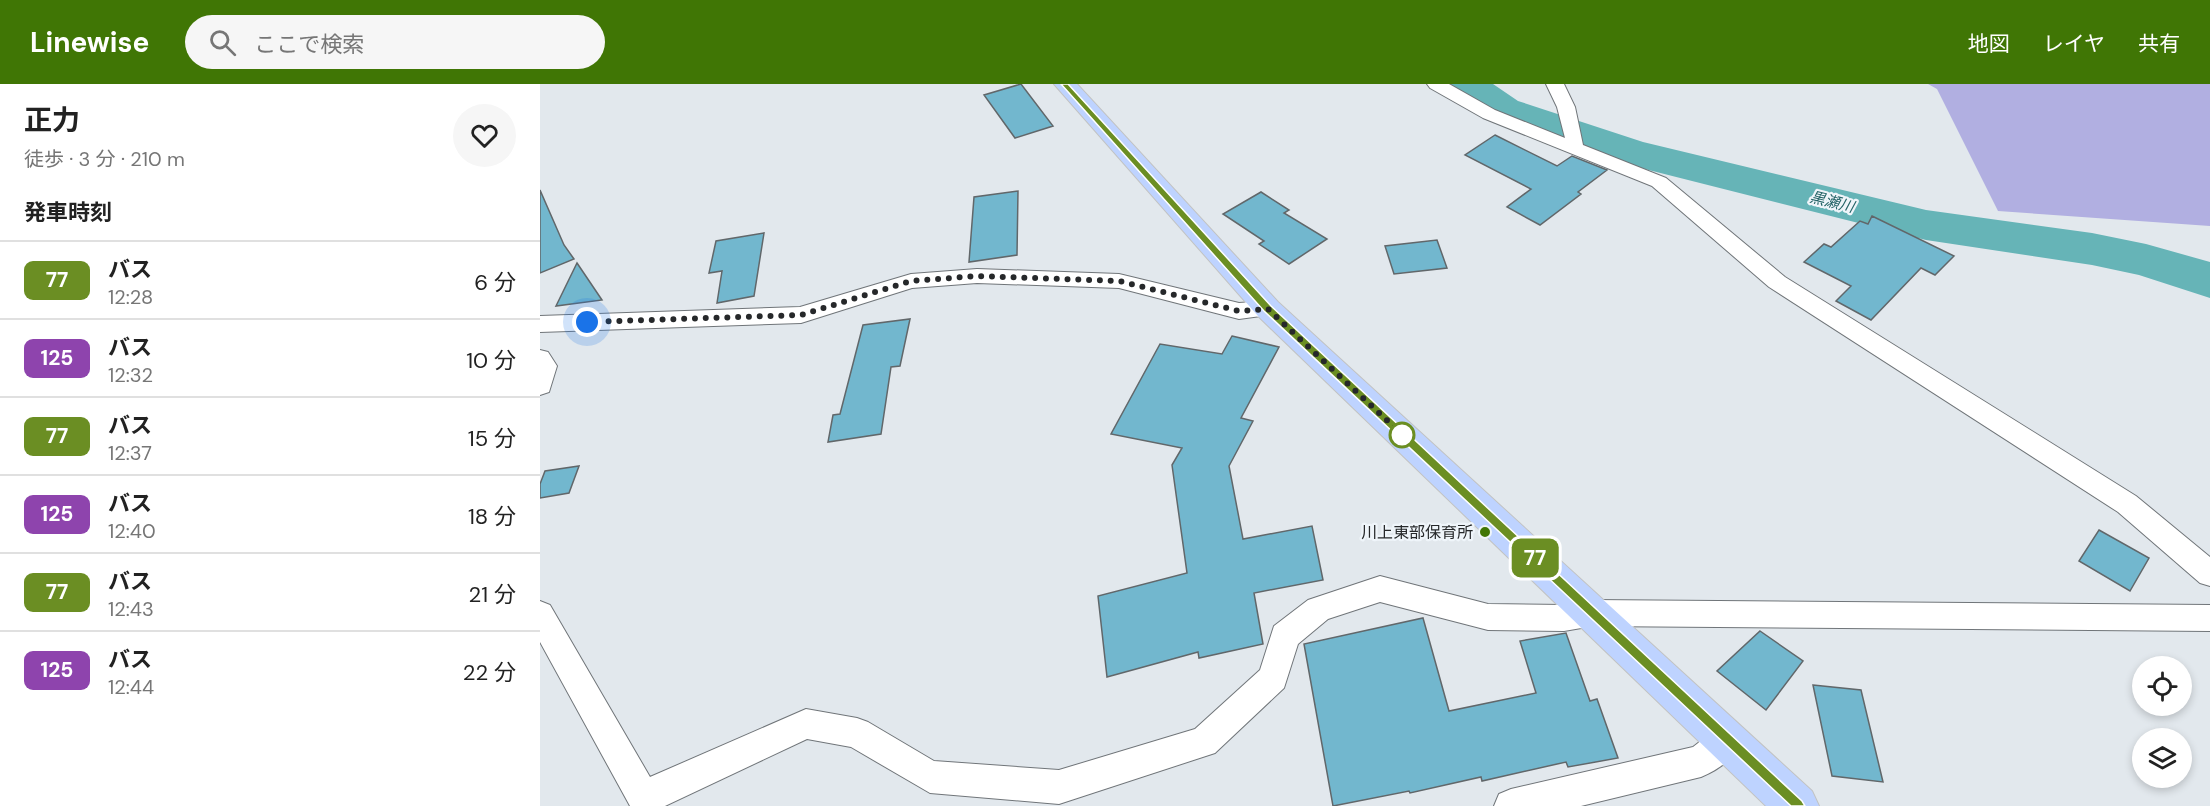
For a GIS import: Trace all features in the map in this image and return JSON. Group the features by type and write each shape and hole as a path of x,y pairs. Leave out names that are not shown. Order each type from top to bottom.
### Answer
{"main road":[{"path":"1065,84 1268,309 1797,806"}],"street":[{"path":"1436,84 1489,114 1574,145 1659,182 1777,282 2127,504 2210,574"},
{"path":"1555,84 1566,107 1574,145"},
{"path":"540,324 801,315 911,281 977,276 1119,281 1239,311 1268,309"},
{"path":"540,358 545,366 540,386"},
{"path":"540,614 646,801 806,724 857,733 930,777 1059,787 1204,742 1274,678 1285,636 1318,609 1380,589 1488,616 1564,618 1593,613 2210,618"},
{"path":"1511,806 1701,761 1726,741"}],"shaded area":[{"path":"1928,84 2210,84 2210,226 1998,211 1937,89"}],"building":[{"path":"1021,84 1053,126 1015,138 984,95"},
{"path":"1495,135 1557,166 1572,156 1607,170 1578,192 1581,194 1540,225 1507,207 1531,189 1465,155"},
{"path":"540,190 564,245 574,259 540,273"},
{"path":"1018,191 1017,255 969,262 974,197"},
{"path":"1261,192 1289,210 1284,213 1327,239 1289,264 1259,244 1264,241 1223,214"},
{"path":"1872,216 1954,256 1935,275 1921,268 1871,320 1836,301 1851,286 1804,262 1824,244 1831,247 1860,221 1868,224"},
{"path":"764,233 754,296 717,303 722,271 709,273 716,241"},
{"path":"1437,240 1447,268 1394,274 1385,246"},
{"path":"577,263 602,300 556,306"},
{"path":"910,319 900,366 891,367 881,434 828,442 833,415 840,414 863,325"},
{"path":"1232,336 1279,347 1241,418 1253,421 1229,466 1243,539 1312,526 1323,580 1254,593 1263,644 1199,658 1198,652 1107,677 1098,596 1187,573 1172,465 1182,448 1111,434 1160,344 1222,354"},
{"path":"579,466 569,493 540,498 540,484 545,471"},
{"path":"2099,530 2149,558 2130,591 2079,561"},
{"path":"1423,618 1449,711 1536,693 1520,641 1566,633 1590,701 1597,699 1618,758 1568,767 1566,762 1482,781 1481,777 1410,793 1409,791 1333,806 1304,644"},
{"path":"1760,631 1803,661 1766,710 1717,671"},
{"path":"1813,685 1861,690 1883,782 1832,776"}],"waterway":[{"name":"黒瀬川","path":"1466,84 1503,110 1629,152 1926,225 2092,249 2146,260 2210,281"}],"bus line":[{"name":"77","path":"1065,84 1268,309 1797,806"}],"place":[{"name":"川上東部保育所","path":"1485,532"}],"route":[{"path":"587,322 801,315 911,281 977,276 1119,281 1239,311 1268,309 1408,440 1402,435"}]}
